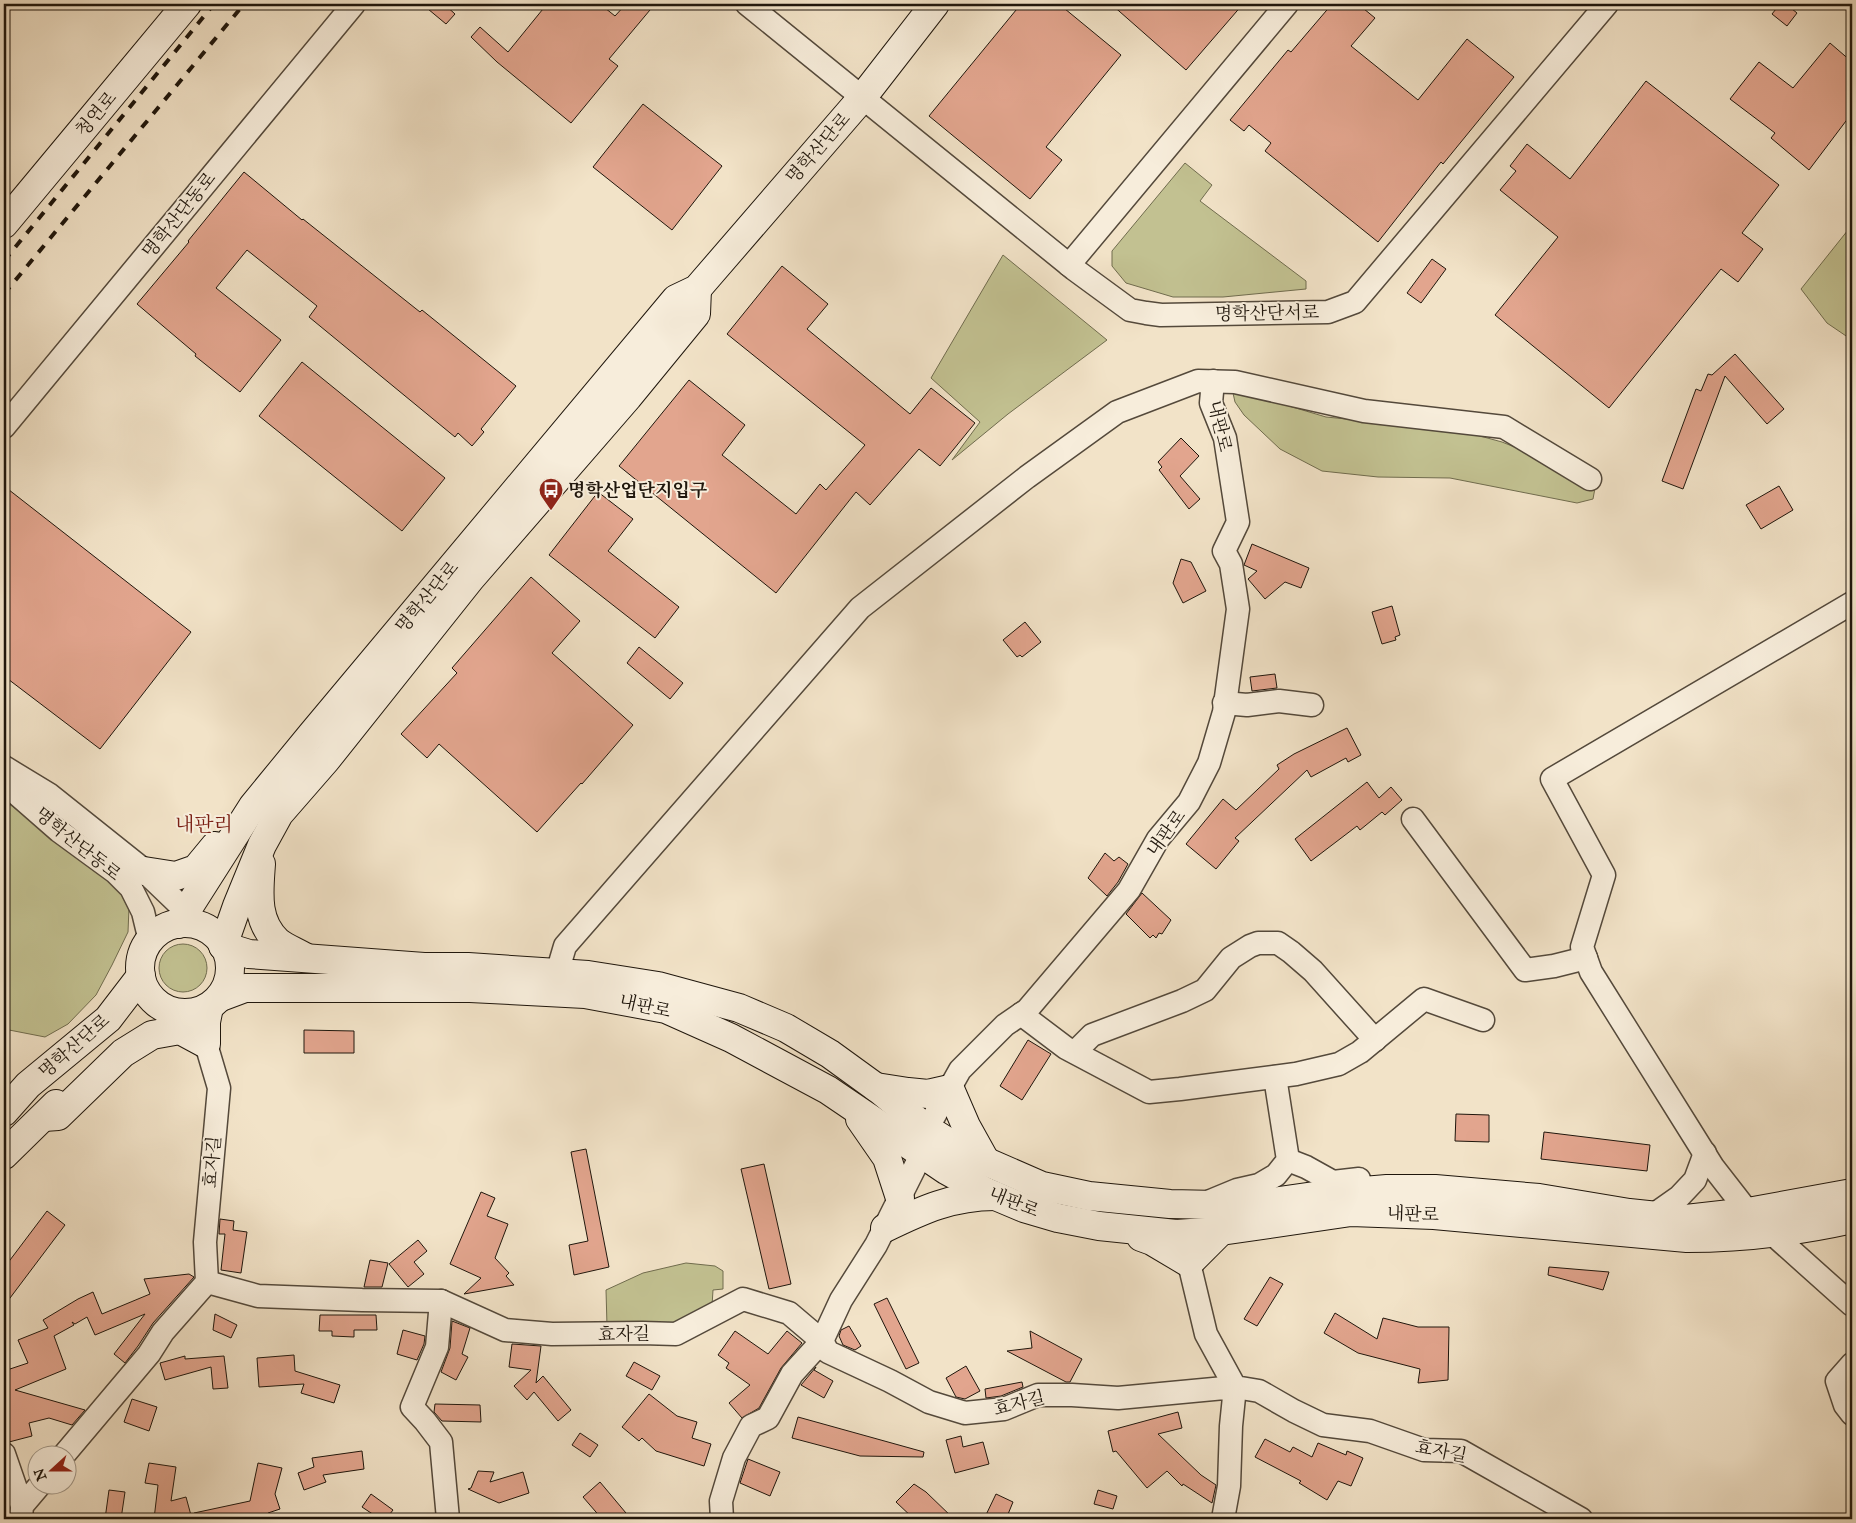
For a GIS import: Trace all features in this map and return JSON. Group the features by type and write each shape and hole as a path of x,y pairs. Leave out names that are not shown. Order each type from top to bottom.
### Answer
{"street":[{"name":"청연로","path":"4,224 188,4"},
{"name":"명학산단동로","path":"4,428 354,4"},
{"name":"명학산단서로","path":"747,4 1069,265 1130,310 1161,315 1328,312 1354,302 1607,4"},
{"name":"명학산단로","path":"186,920 251,810 312,734 676,299 696,288 862,98 935,4"},
{"path":"1069,265 1287,4"},
{"name":"명학산단로","path":"223,946 262,844 279,814 326,760 471,578 628,397 696,314 696,288"},
{"path":"558,973 565,946 860,608 1027,476 1117,412 1198,381 1235,382 1364,411 1504,427 1590,478"},
{"name":"내판로","path":"925,1141 960,1070 1005,1025 1027,1010 1130,890 1158,839 1189,802 1209,763 1224,712 1238,609 1231,564 1224,551 1238,522 1225,438 1211,403 1213,381"},
{"path":"1852,603 1552,779 1604,875 1582,947 1591,972 1705,1153 1748,1212 1852,1305"},
{"path":"1224,704 1247,705 1278,701 1312,705"},
{"path":"4,767 50,795 144,871 186,920 208,929 220,939 228,952 230,968 228,983 215,1002 206,1022 206,1044 180,1030 152,1035 123,1053 58,1116 44,1117"},
{"name":"명학산단동로","path":"4,783 59,831 115,872 132,888 143,912 150,941"},
{"path":"144,871 176,876 196,869 251,810"},
{"path":"1413,819 1525,970 1554,966 1586,958"},
{"path":"262,844 259,893 262,921 278,942 309,958"},
{"path":"186,920 165,928 150,941 145,948 141,962 141,976 146,989 154,1001 166,1009 180,1013 195,1012 215,1002"},
{"path":"1074,1052 1092,1036 1182,1001 1205,990 1231,958 1258,943 1278,943 1291,952 1313,971 1375,1040"},
{"name":"내판로","path":"223,946 249,954 424,967 468,967 588,975 658,986 739,1008 786,1028 830,1054 875,1087 925,1141 946,1170 995,1196 1024,1208 1058,1218 1116,1228 1176,1234 1221,1231 1351,1212 1434,1214 1687,1238 1727,1238 1815,1227 1852,1219"},
{"name":"명학산단로","path":"4,1112 28,1085 108,1019 141,976"},
{"name":"내판로","path":"215,1002 245,988 470,988 585,994 666,1009 731,1038 828,1090 851,1105 925,1141 964,1152 1042,1186 1124,1200 1201,1205 1265,1203 1328,1194 1397,1189 1435,1189 1539,1198 1686,1220 1748,1212 1852,1193"},
{"path":"1021,1014 1074,1052 1149,1092 1180,1090 1275,1077 1339,1064 1360,1052 1424,999 1483,1020"},
{"path":"4,1155 44,1117 112,1046 137,1026 166,1009"},
{"name":"효자길","path":"206,1044 219,1088 205,1242 207,1282 258,1296 441,1301 505,1330 552,1334 676,1334 744,1298 789,1313 822,1341 828,1352 890,1381 929,1402 965,1413 1004,1409 1038,1395 1118,1398 1235,1387 1259,1391 1294,1411 1324,1424 1370,1431 1424,1450 1461,1451 1581,1519"},
{"path":"1201,1205 1237,1190 1259,1185 1276,1175 1288,1160 1275,1077"},
{"path":"875,1087 928,1094 950,1089 966,1126 986,1162"},
{"path":"851,1105 887,1158 900,1198"},
{"path":"722,1519 722,1501 734,1458 751,1426 768,1418 792,1374 822,1341 841,1300 885,1228 925,1141"},
{"path":"1652,1216 1679,1197 1695,1180 1705,1153"},
{"path":"1288,1160 1306,1167 1333,1182 1372,1178 1397,1189"},
{"path":"885,1228 926,1208 951,1200 975,1196 995,1196"},
{"path":"1116,1228 1152,1241 1189,1263 1206,1334 1235,1387 1231,1426 1229,1486 1223,1519"},
{"path":"1189,1263 1221,1231"},
{"path":"71,1446 149,1354 163,1332 207,1282"},
{"path":"441,1301 438,1347 412,1407 425,1420 441,1442 448,1519"},
{"path":"1852,1364 1837,1381 1845,1405 1852,1414"},
{"path":"4,1454 22,1513"},
{"path":"22,1513 33,1496"}],"shaded area":[{"path":"1185,163 1212,185 1200,201 1306,281 1306,289 1223,297 1173,297 1126,283 1112,266 1112,251"},
{"path":"1852,225 1852,340 1827,323 1801,289"},
{"path":"1003,255 1107,340 1008,414 952,460 980,422 931,378"},
{"path":"1242,392 1326,417 1458,430 1502,442 1552,462 1595,488 1593,499 1577,503 1450,478 1378,477 1322,471 1280,449 1244,415 1235,402 1233,393"},
{"path":"4,800 124,891 129,907 128,932 96,995 68,1024 45,1037 4,1029"},
{"path":"178,944 188,944 197,948 203,954 206,959 206,977 197,988 188,992 178,992 169,988 163,982 159,973 159,963 163,954 169,948"},
{"path":"686,1263 715,1266 723,1271 723,1289 713,1290 712,1306 672,1327 607,1326 606,1290 643,1273"}],"building":[{"path":"422,4 444,4 455,14 446,24"},
{"path":"547,4 600,4 615,16 626,4 655,4 609,59 618,66 571,123 497,62 471,37 480,27 508,52"},
{"path":"1021,4 1059,4 1121,55 1046,147 1062,160 1030,199 929,116"},
{"path":"1111,4 1243,4 1186,70"},
{"path":"1332,4 1358,4 1375,18 1351,46 1418,100 1467,39 1514,77 1443,164 1441,162 1378,242 1265,151 1271,143 1249,125 1244,131 1230,120 1288,50 1291,52"},
{"path":"1780,4 1786,4 1797,13 1787,26 1772,14"},
{"path":"1830,43 1852,62 1852,113 1809,170 1771,138 1775,133 1730,99 1759,62 1793,88"},
{"path":"1646,81 1779,185 1742,233 1763,249 1738,282 1721,269 1609,408 1495,315 1558,237 1500,190 1516,171 1510,166 1527,144 1570,179"},
{"path":"643,104 722,166 672,230 593,167"},
{"path":"244,172 302,220 420,312 422,310 516,386 481,429 484,432 472,446 458,433 455,437 309,317 317,306 247,250 216,288 281,340 240,392 195,356 196,354 137,304"},
{"path":"1432,259 1446,269 1421,303 1407,293"},
{"path":"782,266 828,304 807,329 910,414 931,388 975,423 940,466 919,449 870,505 856,492 776,593 619,466 689,380 745,425 722,455 796,514 820,484 826,490 865,445 727,334"},
{"path":"1735,354 1784,409 1767,424 1725,376 1683,489 1662,481 1696,389 1701,391 1708,374 1712,375"},
{"path":"302,362 445,478 402,531 259,416"},
{"path":"1181,438 1199,456 1180,476 1200,499 1189,509 1159,470 1162,467 1158,462"},
{"path":"4,486 191,632 100,749 4,676"},
{"path":"1779,486 1793,510 1761,529 1746,505"},
{"path":"598,492 633,519 608,551 679,607 655,638 549,555"},
{"path":"1252,544 1309,568 1301,588 1285,582 1265,599 1248,579 1257,571 1244,565"},
{"path":"1181,559 1191,562 1206,591 1183,603 1173,583"},
{"path":"531,577 580,621 552,653 633,725 537,832 439,744 427,758 401,734 457,673 452,668"},
{"path":"1392,606 1400,635 1395,637 1396,640 1382,644 1372,612"},
{"path":"1025,622 1041,642 1022,657 1020,655 1017,657 1003,640"},
{"path":"639,647 683,683 670,699 627,663"},
{"path":"1275,674 1277,688 1252,691 1250,677"},
{"path":"1347,728 1361,755 1348,762 1346,758 1311,777 1307,770 1235,838 1239,841 1216,869 1186,844 1223,799 1236,810 1279,769 1277,765 1294,754"},
{"path":"1367,782 1379,798 1391,787 1402,800 1385,815 1382,812 1360,830 1357,826 1311,861 1295,839"},
{"path":"1105,853 1114,861 1119,857 1128,864 1118,882 1107,896 1088,878"},
{"path":"1142,893 1171,920 1162,934 1159,933 1156,938 1153,935 1150,938 1126,914"},
{"path":"304,1030 354,1031 354,1053 304,1053"},
{"path":"1028,1040 1051,1054 1022,1100 1000,1086"},
{"path":"1456,1114 1489,1115 1489,1142 1455,1141"},
{"path":"1544,1132 1650,1145 1647,1171 1541,1159"},
{"path":"586,1149 609,1267 574,1275 569,1245 588,1241 571,1152"},
{"path":"764,1164 791,1284 769,1289 741,1169"},
{"path":"481,1192 495,1198 487,1216 508,1224 495,1258 509,1273 506,1276 514,1285 464,1294 481,1278 450,1264"},
{"path":"47,1211 65,1225 4,1306 4,1268"},
{"path":"220,1219 234,1221 233,1230 247,1232 241,1273 221,1270 225,1234 219,1234"},
{"path":"418,1240 427,1251 414,1262 424,1274 408,1287 389,1264"},
{"path":"370,1260 388,1263 382,1287 364,1287"},
{"path":"1549,1267 1609,1272 1603,1290 1548,1275"},
{"path":"189,1274 194,1277 153,1323 125,1363 114,1354 145,1314 95,1335 87,1317 75,1324 72,1322 74,1325 54,1336 66,1369 15,1390 85,1410 72,1425 49,1418 29,1423 32,1436 9,1442 4,1441 4,1371 28,1363 18,1340 48,1328 43,1320 93,1292 102,1314 150,1294 144,1279"},
{"path":"1270,1277 1283,1284 1257,1326 1244,1319"},
{"path":"887,1298 919,1363 906,1369 874,1304"},
{"path":"1335,1313 1377,1339 1383,1318 1418,1327 1449,1327 1448,1380 1418,1383 1420,1369 1358,1353 1324,1333"},
{"path":"215,1314 237,1325 231,1338 213,1330"},
{"path":"320,1315 376,1315 377,1330 354,1330 354,1337 332,1336 332,1331 319,1331"},
{"path":"452,1321 470,1328 462,1354 468,1357 456,1380 441,1372 450,1348"},
{"path":"849,1326 861,1346 855,1350 843,1345 839,1336 841,1330"},
{"path":"403,1330 425,1336 424,1344 417,1360 397,1354"},
{"path":"735,1331 768,1354 787,1331 802,1343 781,1368 759,1408 742,1418 729,1403 750,1385 726,1368 729,1363 718,1355"},
{"path":"1030,1331 1082,1359 1070,1382 1066,1382 1007,1351 1032,1348"},
{"path":"512,1344 541,1346 536,1383 543,1376 571,1410 558,1421 534,1392 527,1400 514,1386 531,1370 509,1367"},
{"path":"294,1355 295,1371 340,1385 334,1403 301,1393 304,1384 259,1387 257,1358"},
{"path":"185,1356 185,1359 224,1356 228,1388 213,1389 211,1367 165,1380 160,1363"},
{"path":"634,1362 660,1376 652,1390 626,1376"},
{"path":"966,1366 980,1391 965,1399 956,1397 946,1378"},
{"path":"816,1367 814,1370 833,1381 824,1398 801,1385"},
{"path":"1022,1382 1023,1387 1001,1396 986,1398 985,1389"},
{"path":"649,1394 677,1416 697,1422 692,1438 711,1444 704,1466 656,1451 642,1438 639,1441 622,1427"},
{"path":"132,1399 157,1407 149,1431 124,1422"},
{"path":"435,1404 480,1405 481,1422 442,1421 434,1412"},
{"path":"1178,1412 1182,1428 1158,1434 1201,1475 1216,1485 1212,1503 1183,1484 1182,1486 1167,1471 1147,1488 1116,1451 1113,1452 1108,1431"},
{"path":"798,1417 924,1452 923,1457 860,1456 792,1438"},
{"path":"580,1433 598,1445 590,1457 572,1445"},
{"path":"961,1436 963,1447 983,1442 989,1464 955,1473 946,1440"},
{"path":"1265,1439 1290,1452 1293,1447 1312,1457 1318,1443 1346,1455 1347,1451 1363,1458 1351,1486 1338,1481 1327,1500 1299,1483 1301,1481 1255,1457"},
{"path":"362,1451 364,1469 323,1475 326,1482 304,1490 298,1473 314,1467 312,1458"},
{"path":"748,1459 780,1472 770,1496 740,1483"},
{"path":"149,1463 176,1467 171,1501 186,1497 192,1519 154,1519 158,1485 145,1483"},
{"path":"258,1463 282,1468 275,1494 280,1509 268,1513 270,1519 194,1519 194,1513 250,1501"},
{"path":"478,1471 494,1472 490,1482 523,1472 529,1493 499,1503 468,1489 471,1488"},
{"path":"600,1482 631,1519 602,1519 583,1497"},
{"path":"914,1484 926,1492 954,1519 914,1519 896,1502"},
{"path":"109,1490 125,1492 121,1519 105,1519"},
{"path":"1098,1490 1117,1496 1113,1509 1094,1504"},
{"path":"371,1494 393,1510 386,1519 380,1519 362,1507"},
{"path":"996,1494 1013,1502 1006,1519 984,1519"}],"railway":[{"path":"4,261 214,4"},
{"path":"4,294 244,4"}],"place":[{"name":"명학산업단지입구","path":"551,511"}],"district":[{"name":"내판리","path":"204,824"}]}
